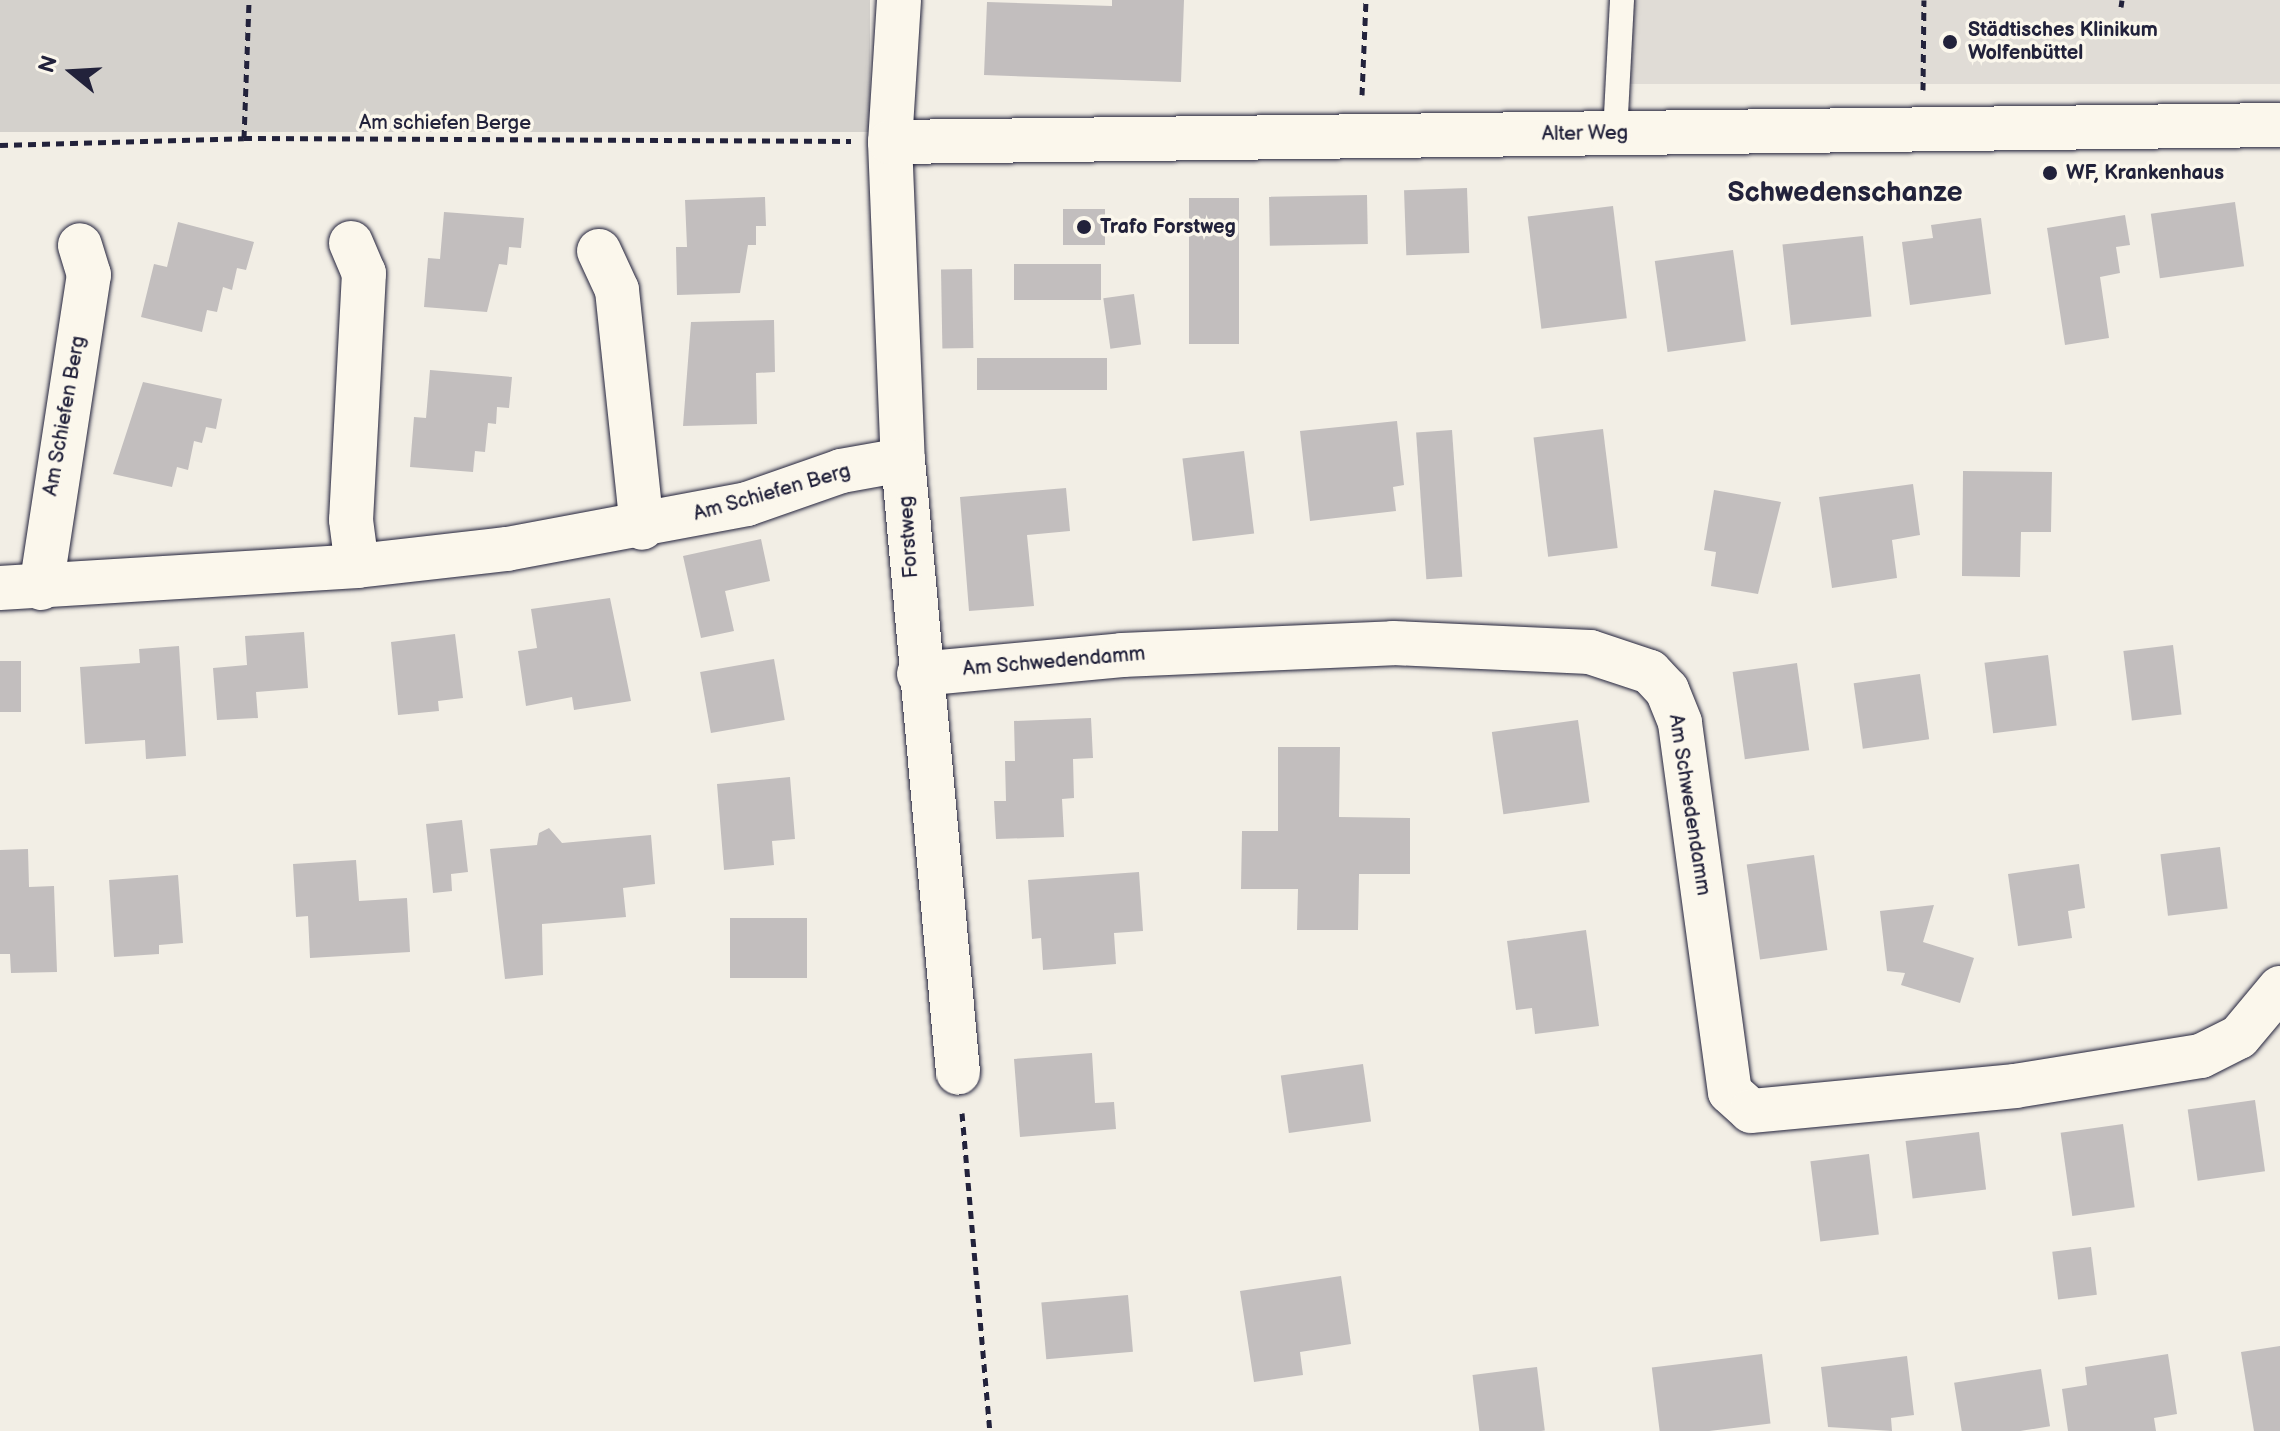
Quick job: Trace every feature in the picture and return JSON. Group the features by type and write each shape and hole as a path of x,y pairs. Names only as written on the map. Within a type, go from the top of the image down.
{"street":[{"name":"Forstweg","path":"899,0 890,142 903,460 919,674 958,1073"},
{"name":"Alter Weg","path":"890,142 2280,125"},
{"path":"351,243 364,273 351,520 357,566"},
{"name":"Am Schiefen Berg","path":"80,245 89,275 20,588 357,566 642,528 903,460"},
{"path":"599,251 617,290 642,528"},
{"name":"Am Schwedendamm","path":"919,674 1122,655 1393,643 1590,652 1650,672 1667,690 1680,723 1730,1092 1751,1111 2015,1086 2201,1056 2239,1037 2280,988"}],"lane":[{"path":"1615,134 1622,0"}],"path":[{"path":"244,138 249,0"},
{"path":"1361,136 1366,0"},
{"path":"1922,127 1924,0"},
{"name":"Am schiefen Berge","path":"0,145 244,138 890,142"},
{"path":"958,1073 990,1431"}],"shaded area":[{"path":"0,0 870,0 870,132 0,132"},
{"name":"Städtisches Klinikum Wolfenbüttel","path":"1622,0 2280,0 2280,84 1622,84"}],"building":[{"path":"1112,0 1184,0 1181,82 984,75 987,2 1112,6"},
{"path":"1467,188 1469,253 1406,255 1404,190"},
{"path":"1367,195 1368,244 1270,246 1269,197"},
{"path":"765,197 766,226 756,226 756,245 748,245 740,293 677,295 676,247 687,247 685,200"},
{"path":"1189,198 1239,198 1239,344 1189,344"},
{"path":"2235,202 2244,266 2160,278 2151,214"},
{"path":"1613,206 1627,318 1541,329 1528,216"},
{"name":"Trafo Forstweg","path":"1063,209 1105,209 1105,245 1063,245"},
{"path":"444,212 524,218 521,248 509,247 507,265 499,264 487,312 424,307 428,258 440,259"},
{"path":"2125,215 2130,245 2116,247 2120,273 2100,277 2109,338 2065,345 2047,228"},
{"path":"1981,218 1991,294 1910,305 1902,242 1933,238 1931,225"},
{"path":"178,222 254,242 246,270 237,268 232,290 223,287 217,312 207,310 202,332 141,317 154,264 167,267"},
{"path":"1863,236 1871,317 1791,325 1782,244"},
{"path":"1733,250 1746,341 1668,352 1655,261"},
{"path":"1014,264 1101,264 1101,300 1014,300"},
{"path":"972,269 973,348 942,349 941,270"},
{"path":"1134,294 1141,345 1110,349 1103,298"},
{"path":"774,320 775,372 756,373 757,424 683,426 691,322"},
{"path":"977,358 1107,358 1107,390 977,390"},
{"path":"430,370 512,377 509,408 497,407 496,424 488,423 485,452 475,451 473,472 410,467 414,417 426,418"},
{"path":"143,382 222,399 216,429 206,427 202,443 194,441 188,470 177,467 172,487 113,474"},
{"path":"1397,421 1404,485 1393,487 1396,511 1310,521 1300,431"},
{"path":"1603,429 1618,548 1548,557 1534,438"},
{"path":"1452,430 1462,577 1426,579 1416,433"},
{"path":"1244,451 1254,533 1193,541 1182,459"},
{"path":"1963,471 2052,472 2051,532 2021,532 2020,577 1962,576"},
{"path":"1913,484 1920,535 1892,540 1897,578 1832,588 1819,497"},
{"path":"1066,488 1070,531 1027,535 1034,606 969,611 960,497"},
{"path":"1714,490 1781,502 1758,594 1711,586 1716,552 1704,550"},
{"path":"761,539 770,581 725,591 734,631 701,638 683,556"},
{"path":"610,598 631,701 574,710 572,697 526,706 518,651 537,648 531,609"},
{"path":"304,632 308,688 256,692 258,718 217,720 213,668 247,665 245,636"},
{"path":"455,634 463,698 438,701 439,711 398,715 391,642"},
{"path":"2173,645 2182,714 2132,721 2123,651"},
{"path":"179,646 186,756 146,759 145,740 85,744 80,667 140,663 139,649"},
{"path":"2048,655 2057,725 1993,733 1984,663"},
{"path":"774,659 785,720 711,733 700,672"},
{"path":"0,661 21,661 21,712 0,712"},
{"path":"1797,663 1809,750 1745,759 1733,672"},
{"path":"1920,674 1929,739 1863,749 1854,683"},
{"path":"1091,718 1093,758 1073,759 1074,798 1062,799 1064,837 996,839 994,801 1006,801 1005,761 1015,761 1014,721"},
{"path":"1578,720 1590,802 1503,814 1492,732"},
{"path":"1278,747 1340,747 1339,817 1410,818 1410,874 1359,874 1358,930 1297,930 1298,889 1241,889 1242,831 1278,831"},
{"path":"790,777 795,839 772,841 774,865 724,870 717,784"},
{"path":"462,820 468,872 451,874 452,891 433,893 426,824"},
{"path":"549,828 562,843 651,835 655,884 623,888 626,917 542,924 543,975 505,979 490,849 537,845 539,833"},
{"path":"2220,847 2228,909 2168,916 2160,854"},
{"path":"28,849 29,887 54,886 57,972 11,973 10,954 0,954 0,850"},
{"path":"1814,855 1827,950 1760,960 1747,864"},
{"path":"356,860 359,901 407,898 410,952 310,958 308,916 296,917 293,864"},
{"path":"2079,864 2085,908 2068,911 2072,938 2018,946 2008,874"},
{"path":"1139,872 1143,931 1114,933 1116,964 1043,970 1041,938 1032,939 1028,880"},
{"path":"178,875 183,943 159,945 159,954 114,957 109,880"},
{"path":"1934,905 1923,942 1974,958 1960,1003 1901,985 1905,973 1887,971 1880,911"},
{"path":"730,918 807,918 807,978 730,978"},
{"path":"1586,930 1599,1026 1535,1034 1532,1008 1516,1010 1507,941"},
{"path":"1092,1053 1095,1103 1114,1102 1116,1129 1020,1137 1014,1059"},
{"path":"1363,1064 1371,1121 1289,1133 1281,1076"},
{"path":"2255,1100 2265,1171 2198,1181 2188,1109"},
{"path":"2123,1124 2135,1207 2072,1216 2061,1133"},
{"path":"1979,1132 1986,1190 1913,1199 1906,1141"},
{"path":"1869,1154 1879,1234 1820,1242 1810,1161"},
{"path":"2091,1247 2097,1295 2058,1299 2052,1252"},
{"path":"1341,1276 1351,1344 1300,1352 1303,1375 1254,1382 1240,1291"},
{"path":"1128,1295 1133,1352 1046,1359 1041,1303"},
{"path":"2280,1346 2280,1431 2254,1431 2241,1352"},
{"path":"1762,1354 1771,1423 1709,1431 1660,1431 1652,1368"},
{"path":"2168,1354 2177,1414 2154,1418 2156,1431 2068,1431 2062,1389 2087,1385 2085,1367"},
{"path":"1907,1356 1914,1415 1891,1418 1892,1431 1828,1427 1821,1367"},
{"path":"1537,1367 1545,1431 1479,1431 1472,1375"},
{"path":"2041,1369 2050,1426 2020,1431 1962,1431 1954,1383"}],"place":[{"name":"Städtisches Klinikum Wolfenbüttel","path":"1950,42"},
{"name":"WF, Krankenhaus","path":"2050,173"},
{"name":"Trafo Forstweg","path":"1084,227"}],"district":[{"name":"Schwedenschanze","path":"1845,193"}]}
